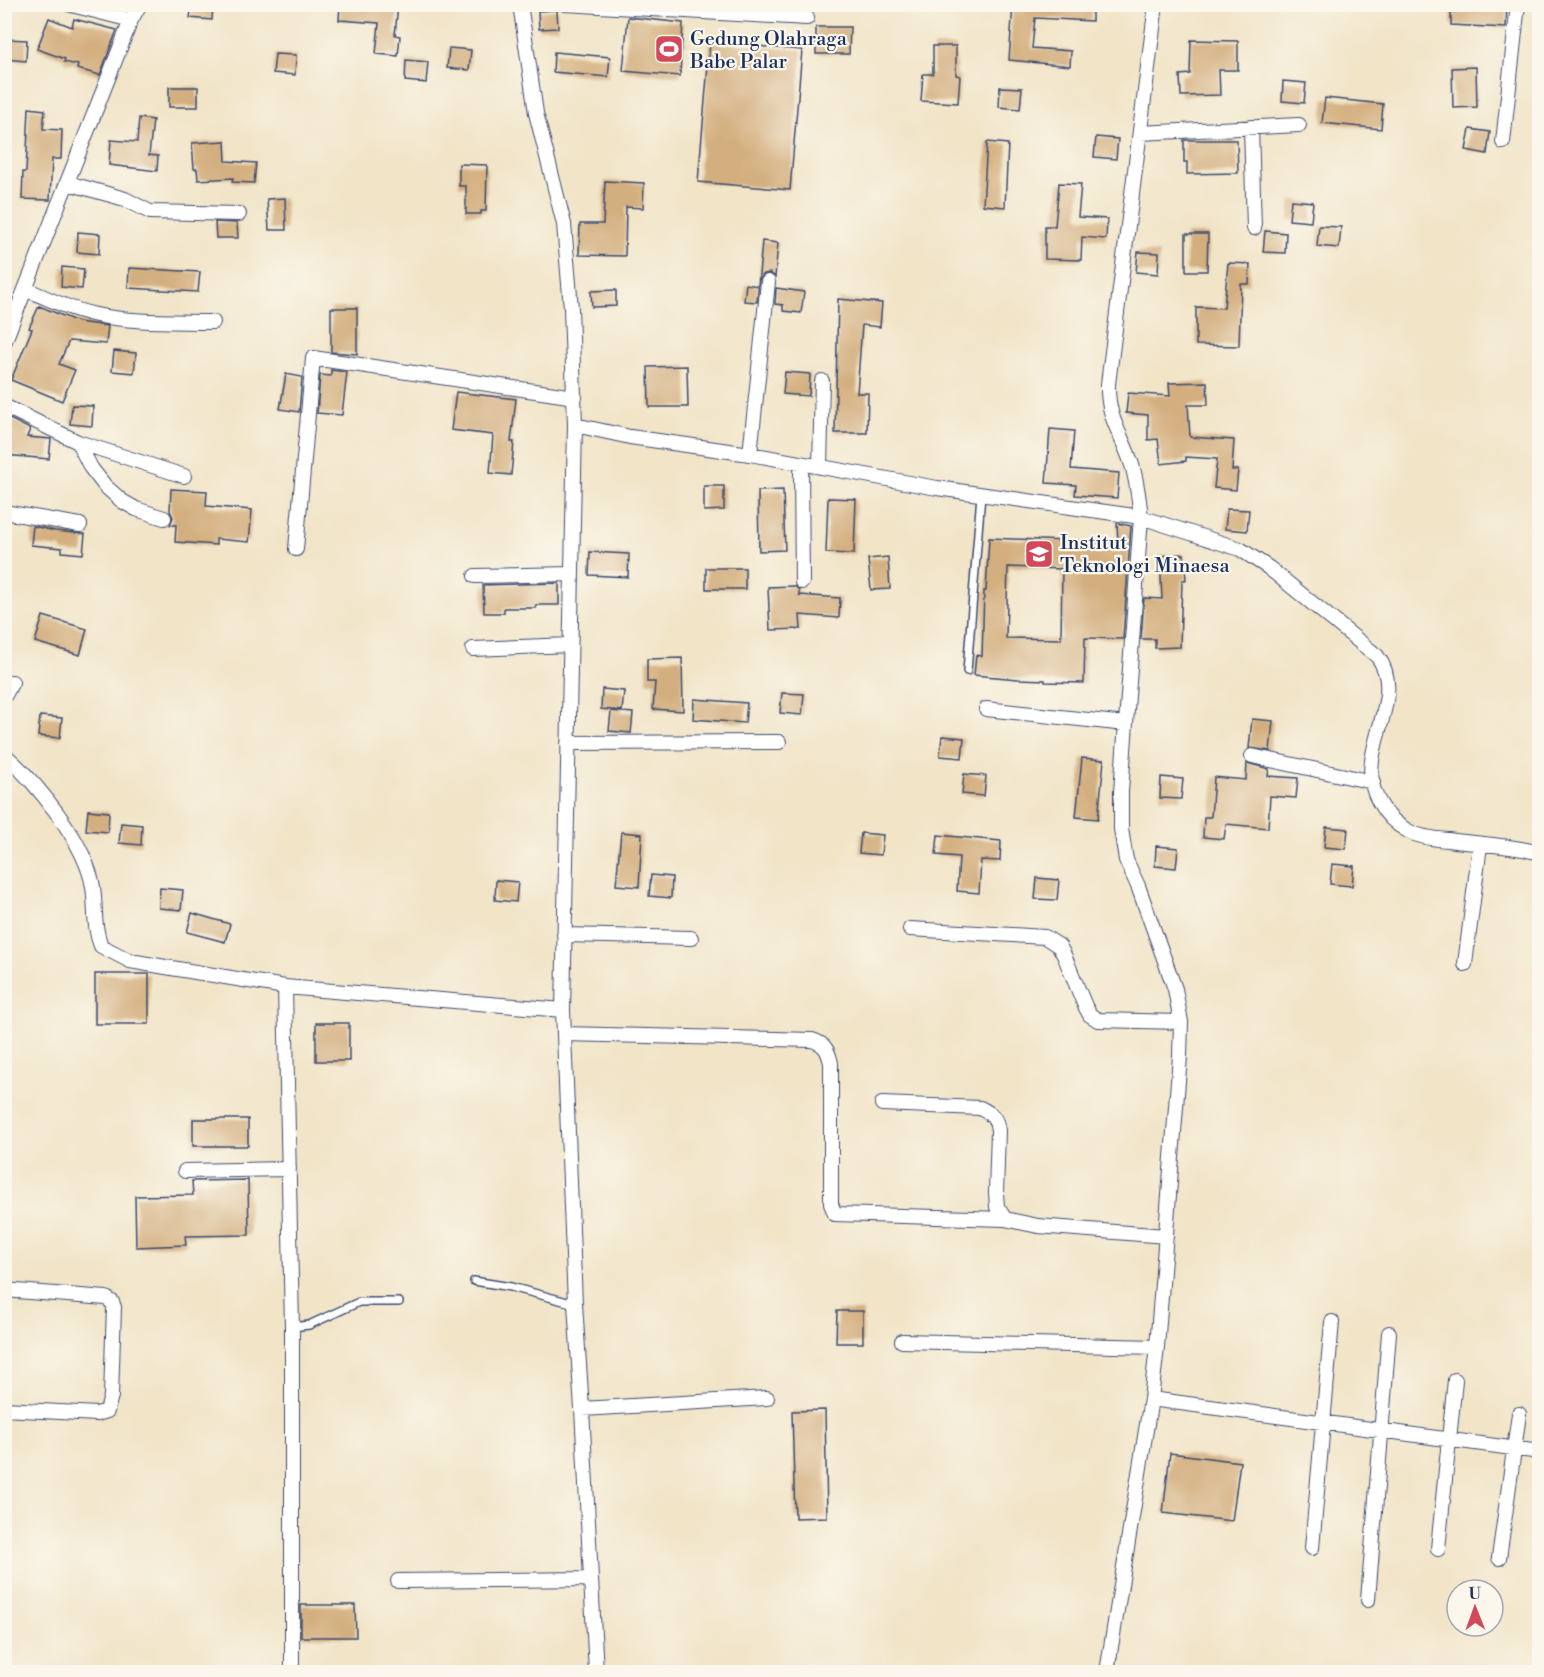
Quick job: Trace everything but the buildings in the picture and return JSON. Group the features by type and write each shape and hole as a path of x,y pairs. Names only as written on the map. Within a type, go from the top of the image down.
{"street":[{"path":"68,4 131,21"},
{"path":"4,343 131,21 140,4"},
{"path":"520,4 536,113 564,224 571,308 575,425 563,1010 575,1304 596,1672"},
{"path":"566,4 807,18"},
{"path":"1107,1672 1151,1399 1157,1347 1181,1022 1175,989 1138,886 1126,860 1121,829 1121,792 1141,517 1137,486 1131,464 1110,416 1107,401 1156,4"},
{"path":"1503,142 1518,4"},
{"path":"1140,133 1299,125"},
{"path":"1251,127 1254,228"},
{"path":"68,183 126,199 150,212 239,214"},
{"path":"750,454 768,282"},
{"path":"26,290 95,315 125,320 213,322"},
{"path":"296,549 312,358 575,397"},
{"path":"820,467 822,381"},
{"path":"4,405 78,442 184,476"},
{"path":"575,425 630,437 750,454 981,495 1141,517 1240,549 1269,568 1377,656 1385,666 1388,687 1372,748 1373,782 1377,799 1390,819 1410,832 1435,839 1539,853"},
{"path":"78,442 91,468 105,486 122,501 136,509 164,518"},
{"path":"801,464 802,582"},
{"path":"4,512 80,525"},
{"path":"475,576 572,574"},
{"path":"473,649 570,645"},
{"path":"4,697 12,682"},
{"path":"986,709 1126,724"},
{"path":"568,743 779,742"},
{"path":"4,754 24,772 51,804 78,848 93,887 96,932 101,946 130,961 285,987 563,1010"},
{"path":"1252,756 1373,782"},
{"path":"1466,964 1480,845"},
{"path":"910,929 1045,937 1059,946 1085,1006 1098,1020 1181,1022"},
{"path":"564,935 690,938"},
{"path":"285,987 292,1327 292,1672"},
{"path":"564,1034 821,1042 829,1053 831,1063 831,1204 835,1214 1005,1219 1038,1226 1166,1236"},
{"path":"882,1104 980,1107 991,1113 997,1119 998,1131 997,1207 1005,1219"},
{"path":"185,1171 289,1169"},
{"path":"4,1290 106,1298 112,1302 114,1307 111,1396 107,1411 97,1414 4,1409"},
{"path":"1312,1548 1332,1322"},
{"path":"1368,1600 1389,1333"},
{"path":"902,1341 1157,1347"},
{"path":"1438,1549 1455,1380"},
{"path":"582,1409 766,1398"},
{"path":"1151,1399 1539,1452"},
{"path":"1499,1558 1516,1449 1519,1414"},
{"path":"398,1581 591,1579"}],"lane":[{"path":"967,670 981,495"},
{"path":"474,1281 512,1287 575,1304"},
{"path":"292,1327 309,1325 359,1302 399,1302"}],"place":[{"name":"Gedung Olahraga Babe Palar","path":"669,49"},
{"name":"Institut Teknologi Minaesa","path":"1039,554"}]}
